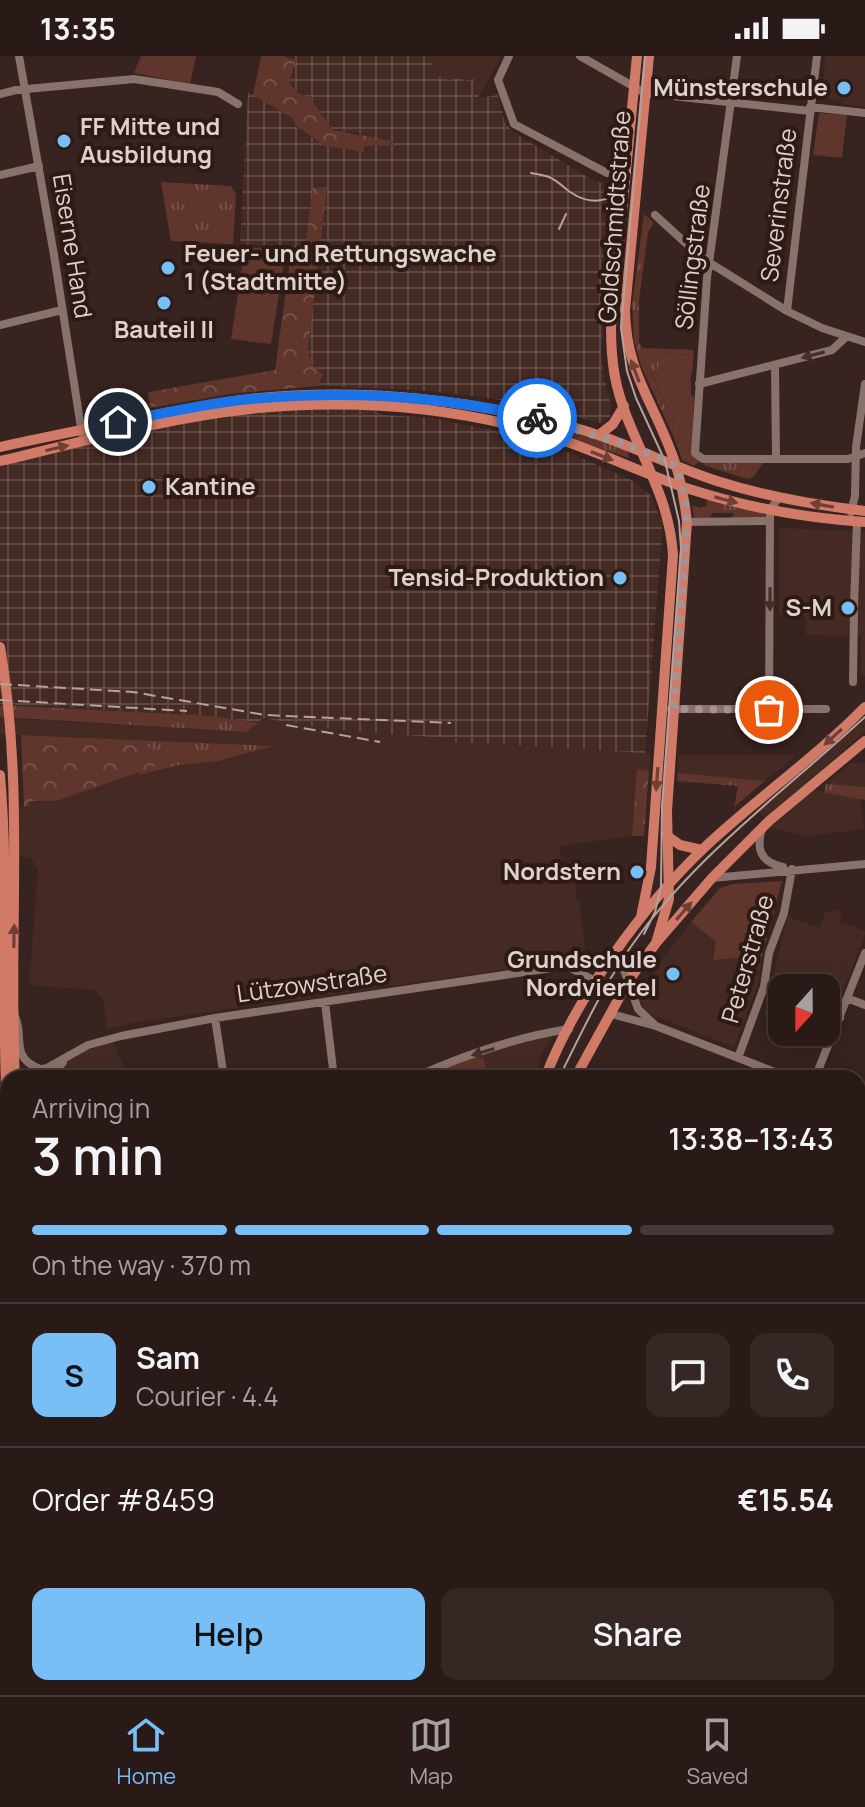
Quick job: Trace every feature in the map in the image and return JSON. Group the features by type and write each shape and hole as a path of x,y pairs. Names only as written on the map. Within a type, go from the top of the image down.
{"main road":[{"name":"Goldschmidtstraße","path":"637,56 611,327 615,378 668,518 673,555 651,867 641,917"},
{"name":"Goldschmidtstraße","path":"649,56 625,331 633,367 676,465 683,487 687,522 666,835 668,905 656,943"},
{"path":"0,447 81,429 250,399 336,395 439,400 519,414 599,435 726,484 855,518"},
{"path":"0,461 176,421 250,409 325,405 404,408 473,417 518,427 770,515 855,518 865,511"},
{"path":"599,435 613,424 624,406"},
{"path":"0,647 12,744 15,859 14,1014 10,1070"},
{"path":"549,1070 569,1029 609,962 641,917 702,850 865,707"},
{"path":"580,1070 626,985 656,943 712,878 763,827 865,741"},
{"path":"0,775 9,1070"},
{"path":"666,835 680,845 702,850"}],"street":[{"name":"Eiserne Hand","path":"19,56 82,442"},
{"path":"509,56 498,80 514,124 607,173"},
{"path":"580,56 645,93 865,113"},
{"name":"Söllingstraße","path":"737,56 710,263 695,453 703,459 776,458"},
{"name":"Severinstraße","path":"787,311 817,56"},
{"path":"0,94 114,79 144,79 218,92 238,104"},
{"path":"0,175 39,166"},
{"path":"655,215 710,263 787,311 865,342"},
{"path":"0,325 62,310"},
{"path":"699,384 832,350 846,337"},
{"path":"775,366 776,458 861,455"},
{"path":"853,682 855,518 861,455 856,447 865,384"},
{"path":"769,710 770,515 779,497"},
{"path":"687,522 770,515"},
{"path":"662,708 826,709"},
{"path":"763,827 759,848 764,858 775,866 792,869"},
{"path":"712,878 865,864"},
{"name":"Peterstraße","path":"740,1053 764,987 769,953 784,913 792,869"},
{"path":"840,1018 865,953"},
{"name":"Lützowstraße","path":"47,1070 88,1045 105,1039 215,1018 598,961 609,962"},
{"path":"609,962 624,970 626,985 638,1009 656,1026"},
{"path":"568,967 606,987 626,985"},
{"path":"764,987 768,989"},
{"path":"847,998 865,1005"},
{"path":"325,1002 333,1070"},
{"path":"14,1014 19,1024 21,1053 38,1070"},
{"path":"611,1014 740,1053 774,1070"},
{"path":"215,1018 223,1070"},
{"path":"433,1070 535,1035 569,1029"},
{"path":"818,1070 828,1046"}],"shaded area":[{"path":"284,56 432,56 434,74 449,80 462,77 464,81 474,79 479,98 498,95 505,123 513,132 591,179 616,188 601,352 611,405 610,418 600,423 526,404 474,396 317,386 299,354 320,249 240,244 248,93 293,118 295,126 325,146 362,134 333,130 310,98 298,93 289,82 296,61"},
{"path":"432,56 502,56 478,98 462,77 449,80 433,74"},
{"name":"Münsterschule","path":"825,56 865,56 865,107 822,98"},
{"path":"364,406 384,415 432,418 526,437 631,480 650,495 662,521 662,534 645,753 444,741 444,738 337,730 262,718 258,723 213,716 0,704 0,461 213,414"},
{"path":"779,528 865,531 865,676 861,676 861,636 806,635 806,616 779,615"},
{"path":"865,715 865,732 765,818 755,809"},
{"path":"262,717 337,730 445,738 445,741 651,753 649,771 637,770 632,836 559,846 563,870 577,867 576,900 579,902 586,954 579,955 579,959 107,1029 103,999 94,990 29,985 38,870 31,858 0,854 0,808 28,806 29,801 56,801 138,771 140,775 178,765 134,740 0,734 0,718 245,732"},
{"path":"679,755 797,755 765,781 678,773"},
{"path":"851,763 865,763 865,787 826,784"},
{"path":"810,787 828,794 860,798 864,829 807,836 765,826"},
{"path":"843,910 839,921 865,931 840,999 840,974 774,974 787,916 819,928 826,912"},
{"name":"Grundschule Nordviertel","path":"691,922 717,942 713,959 762,956 759,981 734,1047 652,1015 638,997"},
{"path":"555,1032 542,1052 537,1070 487,1070 482,1053"},
{"path":"111,1039 125,1070 35,1070"}],"green space":[{"path":"141,56 196,56 190,84 134,73"},
{"path":"261,56 284,56 296,61 289,83 298,93 310,98 333,130 392,141 395,146 364,146 364,152 325,146 295,125 293,118 253,95"},
{"path":"819,113 847,115 842,158 813,155"},
{"path":"161,182 231,186 236,195 233,244 171,241"},
{"path":"327,187 308,350 310,361 323,375 317,386 230,394 150,408 148,392 275,370 292,246 305,247 313,188"},
{"path":"644,214 654,223 648,232 639,301 639,342 642,348 694,350 692,374 689,373 690,355 660,353 658,372 651,373 685,444 693,443 693,455 699,462 694,466 682,460 641,366 634,340 632,305"},
{"path":"245,247 286,250 271,344 231,339"},
{"path":"660,353 690,355 691,395 694,396 693,443 685,445 651,372 658,371"},
{"path":"527,425 571,431 627,449 629,458"},
{"path":"704,463 763,463 753,477 747,479"},
{"path":"706,498 759,512 767,518 731,518 734,513 713,513 709,518 694,518 692,505 700,508 707,505"},
{"path":"0,705 213,716 258,723 246,732 0,717"},
{"path":"21,735 134,740 166,756 168,762 56,801 29,801 29,806 24,807"},
{"path":"134,740 273,746 218,761 179,765 139,775 138,771 167,762 166,756"},
{"path":"637,769 649,771 644,836 632,836"},
{"path":"678,773 765,781 734,807 738,786 677,781"},
{"path":"826,784 865,787 865,800 824,793"},
{"path":"782,881 762,956 713,960 716,942 691,922 720,888 732,884"},
{"path":"482,1053 487,1070 437,1070"}],"tram line":[{"path":"644,934 655,912 661,887 662,806 681,548 679,521 665,461 627,371 621,328 645,56"},
{"path":"531,173 552,179 579,197 598,201 614,195 626,182 630,172"},
{"path":"559,229 566,214"},
{"path":"563,1070 617,968 665,903 719,847 865,717"}],"railway":[{"path":"0,684 133,692 265,715 451,723"},
{"path":"0,700 187,711"},
{"path":"286,725 380,742"}],"way so far":[{"path":"537,418 628,445 676,465 683,487 687,522 674,709 769,710"}],"place":[{"name":"Münsterschule","path":"844,88"},
{"name":"FF Mitte und Ausbildung","path":"64,141"},
{"name":"Feuer- und Rettungswache 1 (Stadtmitte)","path":"168,268"},
{"name":"Bauteil II","path":"164,303"},
{"name":"Kantine","path":"149,487"},
{"name":"Tensid-Produktion","path":"620,578"},
{"name":"S-M","path":"848,608"},
{"name":"Nordstern","path":"637,872"},
{"name":"Grundschule Nordviertel","path":"673,974"}],"route":[{"path":"118,422 250,399 325,395 439,400 537,418"}]}
